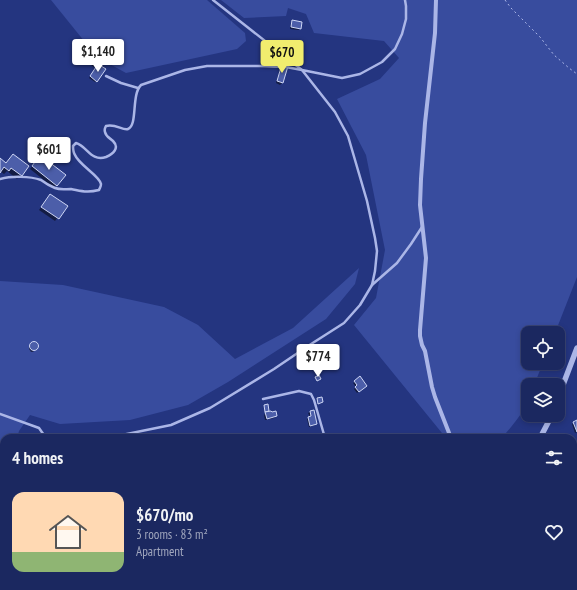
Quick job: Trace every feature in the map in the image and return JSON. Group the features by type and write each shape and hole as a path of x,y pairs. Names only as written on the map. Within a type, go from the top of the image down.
{"street":[{"path":"436,0 435,33 425,123 421,179 420,205 426,258 420,336 435,397 449,434"},
{"path":"565,381 577,351"},
{"path":"544,434 549,422"}],"lane":[{"path":"213,0 302,70 335,112 348,136 367,201 375,238 377,251 372,285"},
{"path":"0,179 10,177 31,177 56,189 71,189 87,192 99,190 101,182 82,165 75,156 73,146 76,143 81,145 90,154 96,157 104,158 112,154 116,149 116,144 107,136 104,131 105,128 106,126 110,125 125,130 129,129 134,112 136,94 141,85 185,70 207,66 286,67 342,78 360,74 382,62 395,49 402,34 406,19 405,0"},
{"path":"106,76 121,83 138,88"},
{"path":"127,434 171,425 210,408 274,369 344,323 360,305 372,285 397,263 422,227"},
{"path":"263,399 299,391 311,394 324,434"},
{"path":"0,414 39,428 43,434"}],"path":[{"path":"505,0 540,37 554,55 577,74"}],"shaded area":[{"path":"51,0 207,0 245,33 246,41 237,49 126,73 97,57"},
{"path":"221,0 577,0 577,277 558,326 521,326 521,370 540,370 537,378 521,378 521,413 505,434 443,434 354,325 376,298 385,250 366,155 337,99 380,79 399,58 384,41 314,33 306,14 288,8 286,16 244,18"},
{"path":"359,268 355,284 326,319 228,382 188,405 130,420 60,424 30,415 18,434 0,434 0,281 63,285 164,307 198,325 235,359 293,328"}],"building":[{"path":"292,20 302,22 301,29 291,27"},
{"path":"89,56 98,62 96,66 86,59"},
{"path":"98,64 106,69 97,82 90,76"},
{"path":"282,64 288,66 283,83 277,81"},
{"path":"13,154 29,166 22,176 11,168 9,171 4,167 0,173 0,158 6,163"},
{"path":"40,155 66,175 57,186 32,166"},
{"path":"50,194 68,206 59,219 41,207"},
{"path":"34,341 39,346 34,351 29,346"},
{"path":"319,375 321,379 317,381 315,377"},
{"path":"360,376 367,386 359,392 355,387 357,385 354,381"},
{"path":"322,397 323,402 318,404 317,398"},
{"path":"268,404 269,411 265,412 264,405"},
{"path":"314,410 317,424 310,426 308,417 311,416 310,411"},
{"path":"276,411 277,416 267,419 265,412"},
{"path":"577,420 577,432 573,422"}]}
